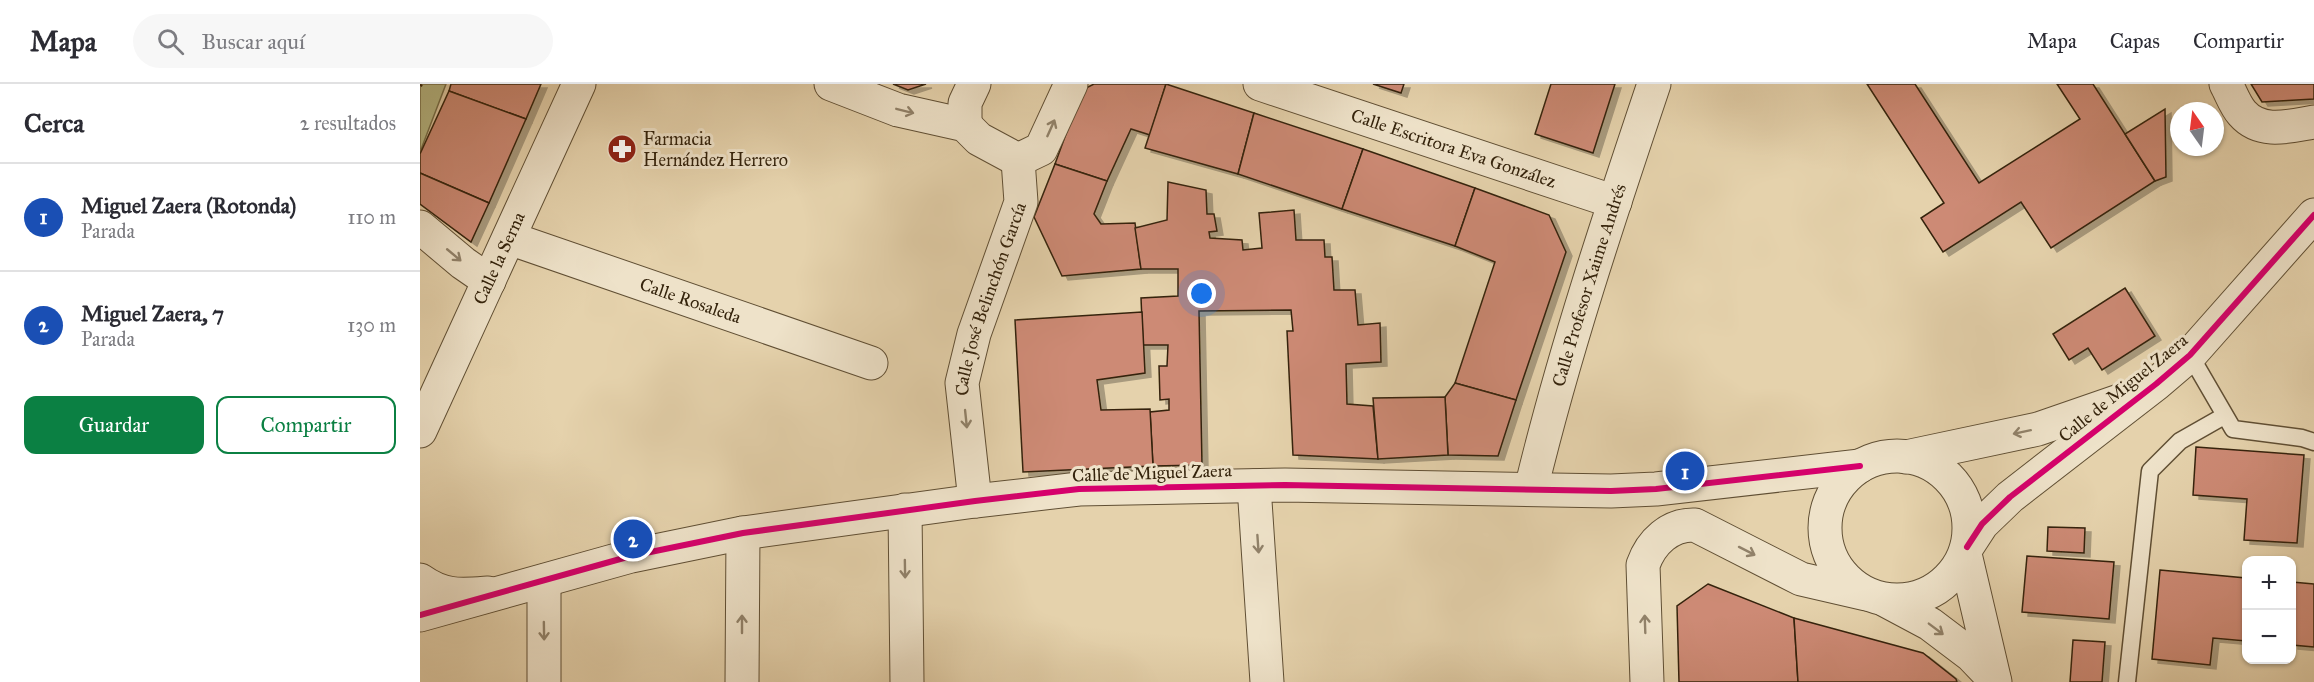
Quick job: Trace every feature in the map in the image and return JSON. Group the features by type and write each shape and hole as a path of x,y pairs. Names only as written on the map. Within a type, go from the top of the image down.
{"street":[{"name":"Calle la Serna","path":"420,431 579,84"},
{"path":"831,84 898,110 965,124 979,140 1018,160 1041,149 1071,84"},
{"path":"965,124 965,103 974,84"},
{"name":"Calle Escritora Eva González","path":"1260,84 1615,202"},
{"name":"Calle Profesor Xaime Andrés","path":"1531,489 1550,414 1654,84"},
{"path":"2226,84 2242,113 2256,124 2275,128 2311,124"},
{"name":"Calle José Belinchón García","path":"975,501 962,383 974,334 1021,202 1018,160"},
{"name":"Calle de Miguel Zaera","path":"1966,551 1982,524 2010,497 2190,355 2314,215"},
{"path":"420,227 463,263 489,281"},
{"name":"Calle Rosaleda","path":"509,238 872,363"},
{"name":"Calle de Miguel Zaera","path":"1906,457 2038,429 2109,406 2156,384"},
{"path":"1647,682 1643,566 1648,553 1662,537 1681,524 1695,525 1801,579 1876,597 1907,600 1927,594 1945,583 1959,567 1966,551 1970,527 1967,507 1958,488 1944,473 1926,462 1906,457 1883,458 1860,466 1843,480 1831,499 1825,520 1826,543 1834,563 1848,581 1876,597 1930,624 1971,656 1994,680"},
{"name":"Calle de Miguel Zaera","path":"420,615 631,556 743,532 1079,489 1254,486 1611,491 1656,489 1860,466"},
{"path":"1254,486 1267,682"},
{"path":"905,510 906,682"},
{"path":"742,682 743,532"},
{"path":"1966,551 1994,680"},
{"path":"420,580 433,589 457,596 501,591"},
{"path":"544,581 544,682"}],"lane":[{"path":"2190,355 2232,429 2302,438 2314,442"},
{"path":"2127,682 2150,471 2180,441 2224,416"}],"green space":[{"path":"420,84 446,84 420,152"}],"building":[{"path":"451,84 541,84 526,119 449,91"},
{"path":"893,84 926,84 908,90"},
{"path":"1094,84 1166,84 1150,135 1131,129 1107,181 1055,164 1082,90"},
{"path":"1166,84 1254,113 1238,174 1145,148"},
{"path":"1373,84 1404,84 1401,93"},
{"path":"1551,84 1615,84 1593,153 1535,134"},
{"path":"1867,84 1915,84 1979,183 2080,119 2057,84 2093,84 2155,181 2051,248 2021,202 1943,252 1921,218 1944,203"},
{"path":"2251,84 2314,84 2314,99 2262,102"},
{"path":"449,91 526,119 489,203 420,173 420,154"},
{"path":"2165,109 2166,177 2155,181 2125,134"},
{"path":"1254,113 1363,149 1342,209 1238,174"},
{"path":"1363,149 1475,188 1455,246 1342,209"},
{"path":"1055,164 1107,181 1094,214 1101,224 1135,223 1141,269 1062,276 1034,217"},
{"path":"420,173 489,203 471,242 420,204"},
{"path":"1168,182 1206,190 1207,214 1214,214 1217,231 1209,232 1210,238 1242,240 1243,250 1262,248 1259,213 1294,210 1296,240 1324,240 1325,257 1332,257 1334,290 1355,290 1358,325 1380,323 1381,362 1346,364 1347,404 1373,406 1378,459 1293,455 1287,331 1293,331 1291,310 1199,311 1202,465 1153,466 1150,412 1169,410 1169,399 1160,400 1159,366 1167,366 1168,345 1143,345 1141,298 1178,296 1178,269 1141,269 1135,228 1167,220"},
{"path":"1475,188 1549,215 1566,252 1516,400 1455,383 1495,262 1455,246"},
{"path":"2125,288 2155,336 2102,370 2088,348 2069,360 2053,334"},
{"path":"1142,312 1145,373 1097,380 1101,410 1150,409 1153,466 1023,472 1015,320"},
{"path":"1455,383 1516,400 1498,456 1448,455 1445,397"},
{"path":"1445,397 1448,455 1378,459 1373,398"},
{"path":"2196,447 2304,455 2297,543 2244,540 2247,499 2193,495"},
{"path":"2048,527 2085,528 2084,553 2047,551"},
{"path":"2027,556 2114,562 2109,619 2022,612"},
{"path":"2160,570 2242,578 2242,641 2213,638 2210,665 2152,659"},
{"path":"2296,582 2314,584 2314,647 2296,645"},
{"path":"1708,584 1794,618 1798,682 1679,682 1677,606"},
{"path":"1794,618 1923,653 1957,682 1798,682"},
{"path":"2073,640 2105,642 2102,682 2070,682"}],"cycle path":[{"path":"1967,547 1982,524 2010,497 2190,355 2314,215"},
{"path":"420,615 631,556 743,533 1079,489 1285,485 1611,491 1656,489 1860,466"}],"place":[{"name":"Farmacia Hernández Herrero","path":"622,149"},
{"name":"Miguel Zaera (Rotonda)","path":"1685,471"},
{"name":"Miguel Zaera, 7","path":"633,539"}]}
